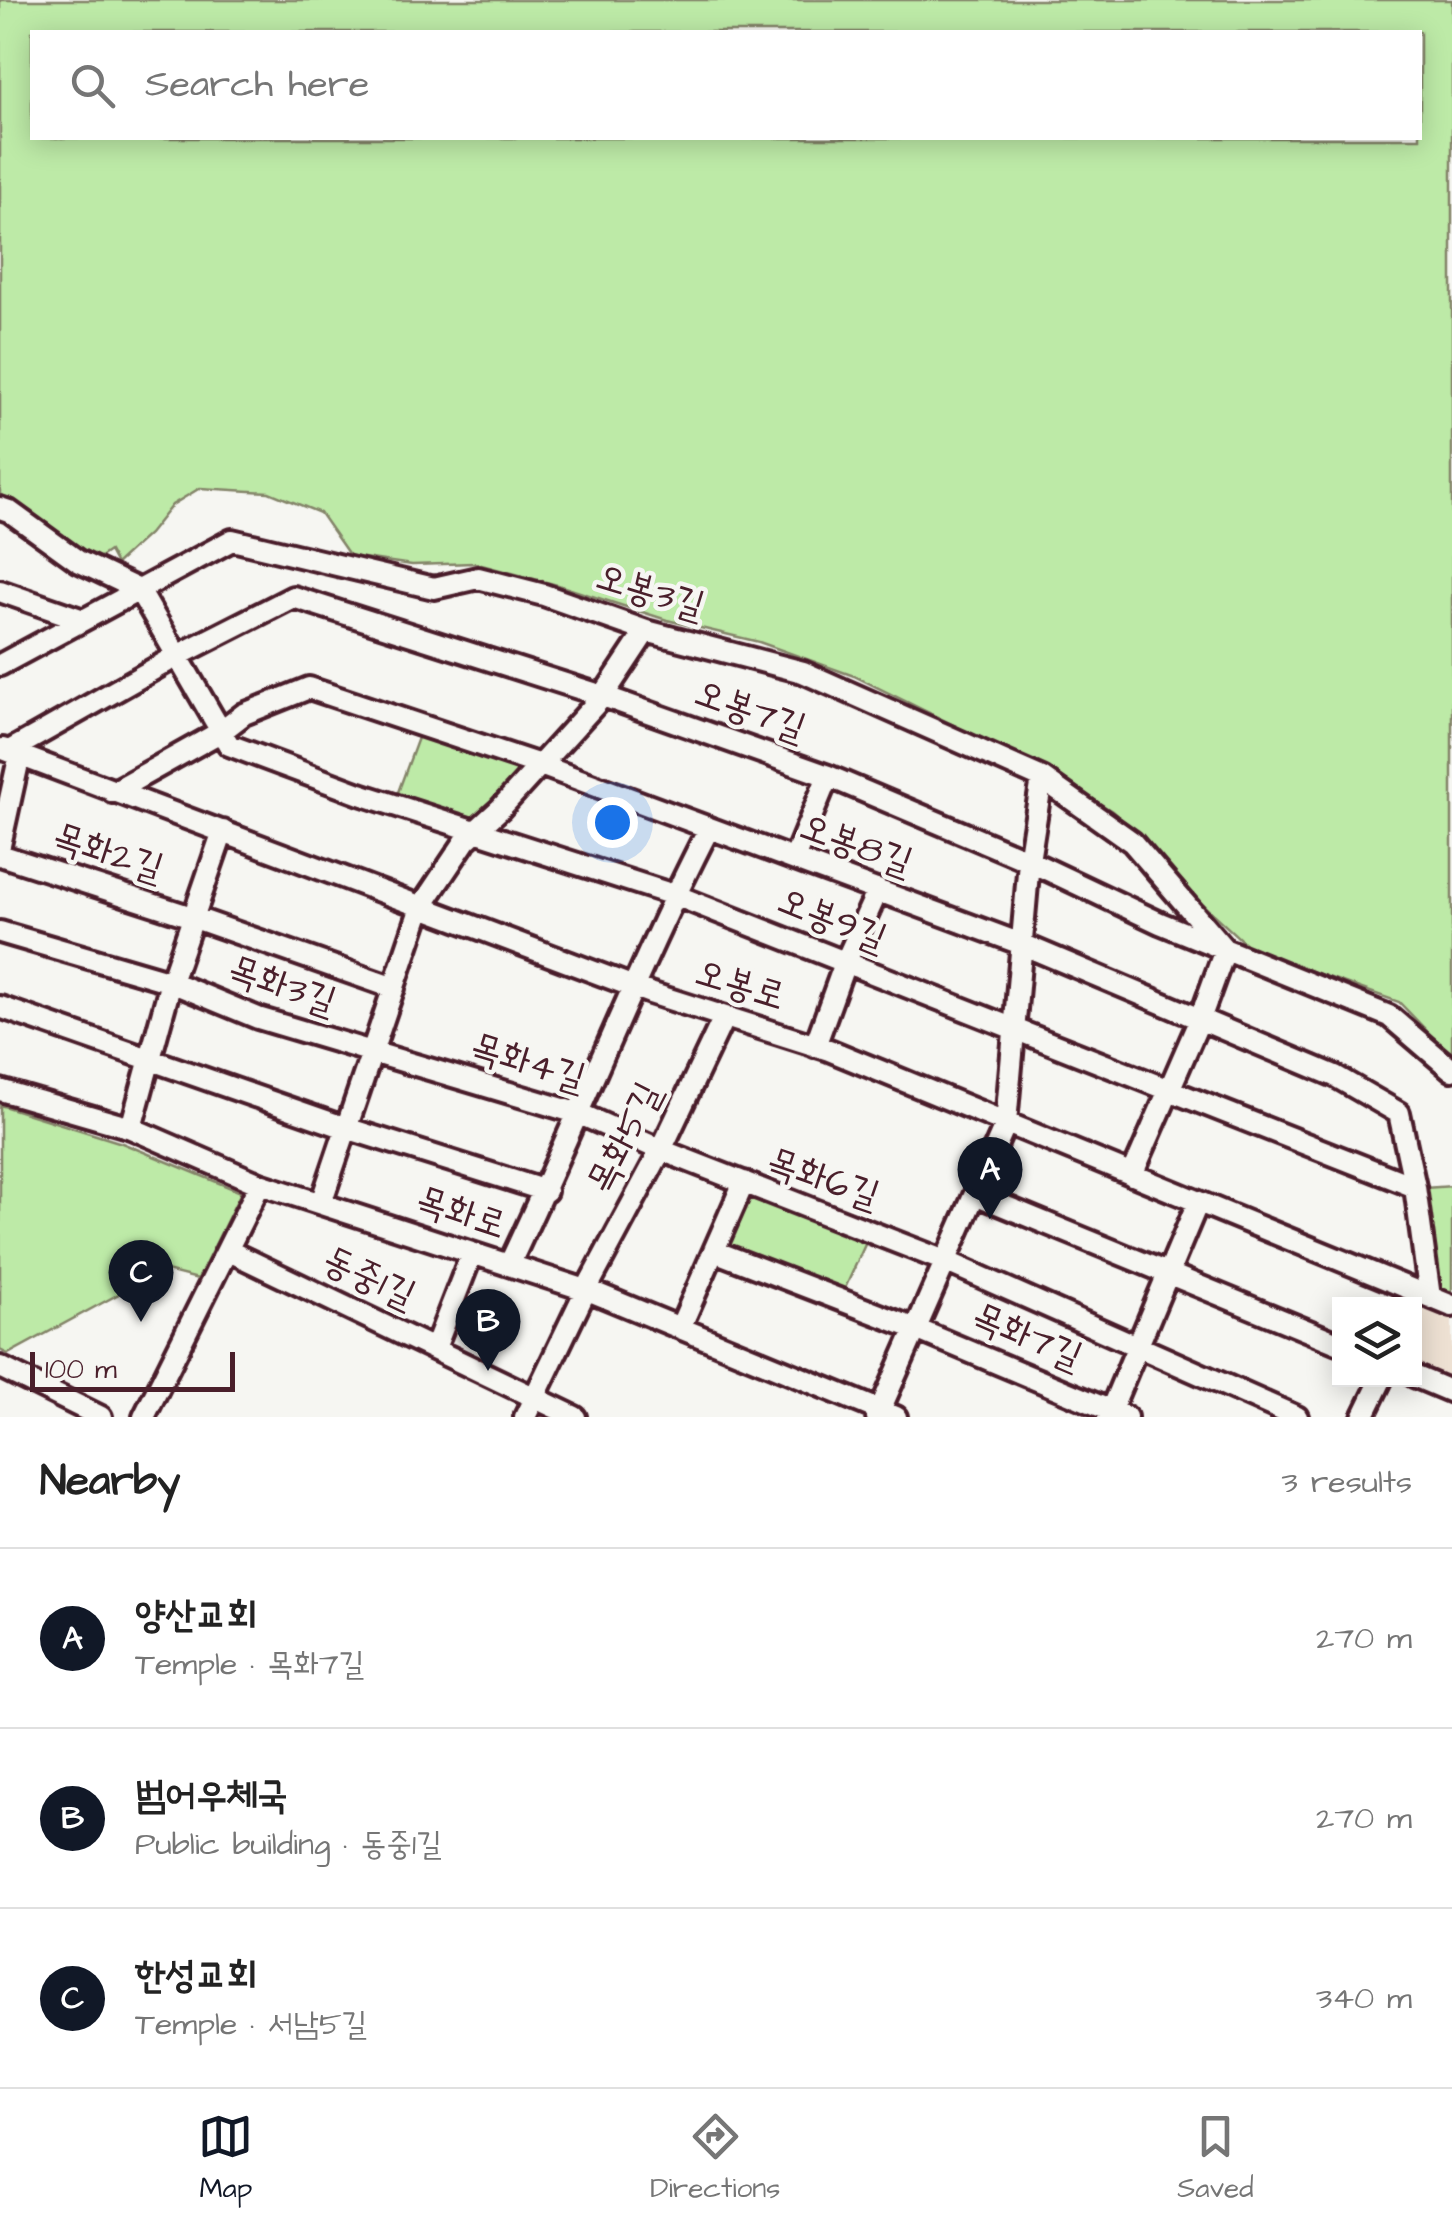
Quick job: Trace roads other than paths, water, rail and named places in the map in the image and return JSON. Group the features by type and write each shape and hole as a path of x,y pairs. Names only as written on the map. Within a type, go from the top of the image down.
{"street":[{"path":"0,508 78,561 139,590 222,731"},
{"name":"오봉3길","path":"0,665 232,540 434,588 478,578 544,594 646,630 803,672 1042,778 1132,842 1224,950"},
{"path":"0,591 83,620"},
{"name":"오봉7길","path":"10,751 177,656 293,597 604,696 828,776 1029,861 1224,950 1389,1016 1452,1070"},
{"path":"321,1203 421,906 466,840 604,696 646,630"},
{"name":"오봉8길","path":"113,792 222,731 244,714 309,688 540,765 1024,944 1335,1076 1399,1113 1416,1188 1420,1297"},
{"name":"오봉9길","path":"222,731 230,745 360,794 674,895 1416,1188"},
{"name":"오봉로","path":"10,751 634,988 815,1046 1132,1174 1418,1297"},
{"name":"목화2길","path":"0,845 10,751"},
{"path":"794,859 828,776"},
{"name":"목화7길","path":"884,1415 916,1329 1006,1123 1029,861 1042,778"},
{"path":"509,1265 546,1191 674,895 709,828"},
{"name":"목화3길","path":"131,1128 171,982 223,831"},
{"name":"목화2길","path":"0,855 195,918"},
{"path":"815,1046 845,963 878,890"},
{"name":"목화3길","path":"195,918 394,988"},
{"path":"0,932 171,982"},
{"path":"1132,1174 1200,1019 1224,950"},
{"name":"목화3길","path":"171,982 258,1018 371,1052"},
{"path":"0,1007 346,1128 546,1191"},
{"name":"목화5길","path":"586,1290 724,1017"},
{"name":"목화4길","path":"371,1052 580,1114 744,1182"},
{"name":"목화로","path":"0,1090 131,1128 260,1184 586,1290 884,1415"},
{"name":"목화6길","path":"680,1328 744,1182 945,1261"},
{"path":"144,1417 260,1184"},
{"path":"975,1194 1332,1341"},
{"path":"1115,1415 1135,1347 1198,1202"},
{"name":"동중1길","path":"227,1250 575,1417"},
{"path":"714,1250 916,1329"},
{"path":"435,1348 472,1253"},
{"name":"목화7길","path":"945,1261 1297,1417"},
{"path":"525,1417 586,1290"},
{"name":"오봉로","path":"1422,1298 1452,1306"},
{"name":"목화7길","path":"916,1329 1115,1415"},
{"path":"0,1367 102,1417"},
{"path":"1422,1379 1452,1392"},
{"path":"1363,1417 1378,1387"}],"place":[{"name":"양산교회","path":"990,1219"},
{"name":"한성교회","path":"141,1322"},
{"name":"범어우체국","path":"488,1371"}]}
